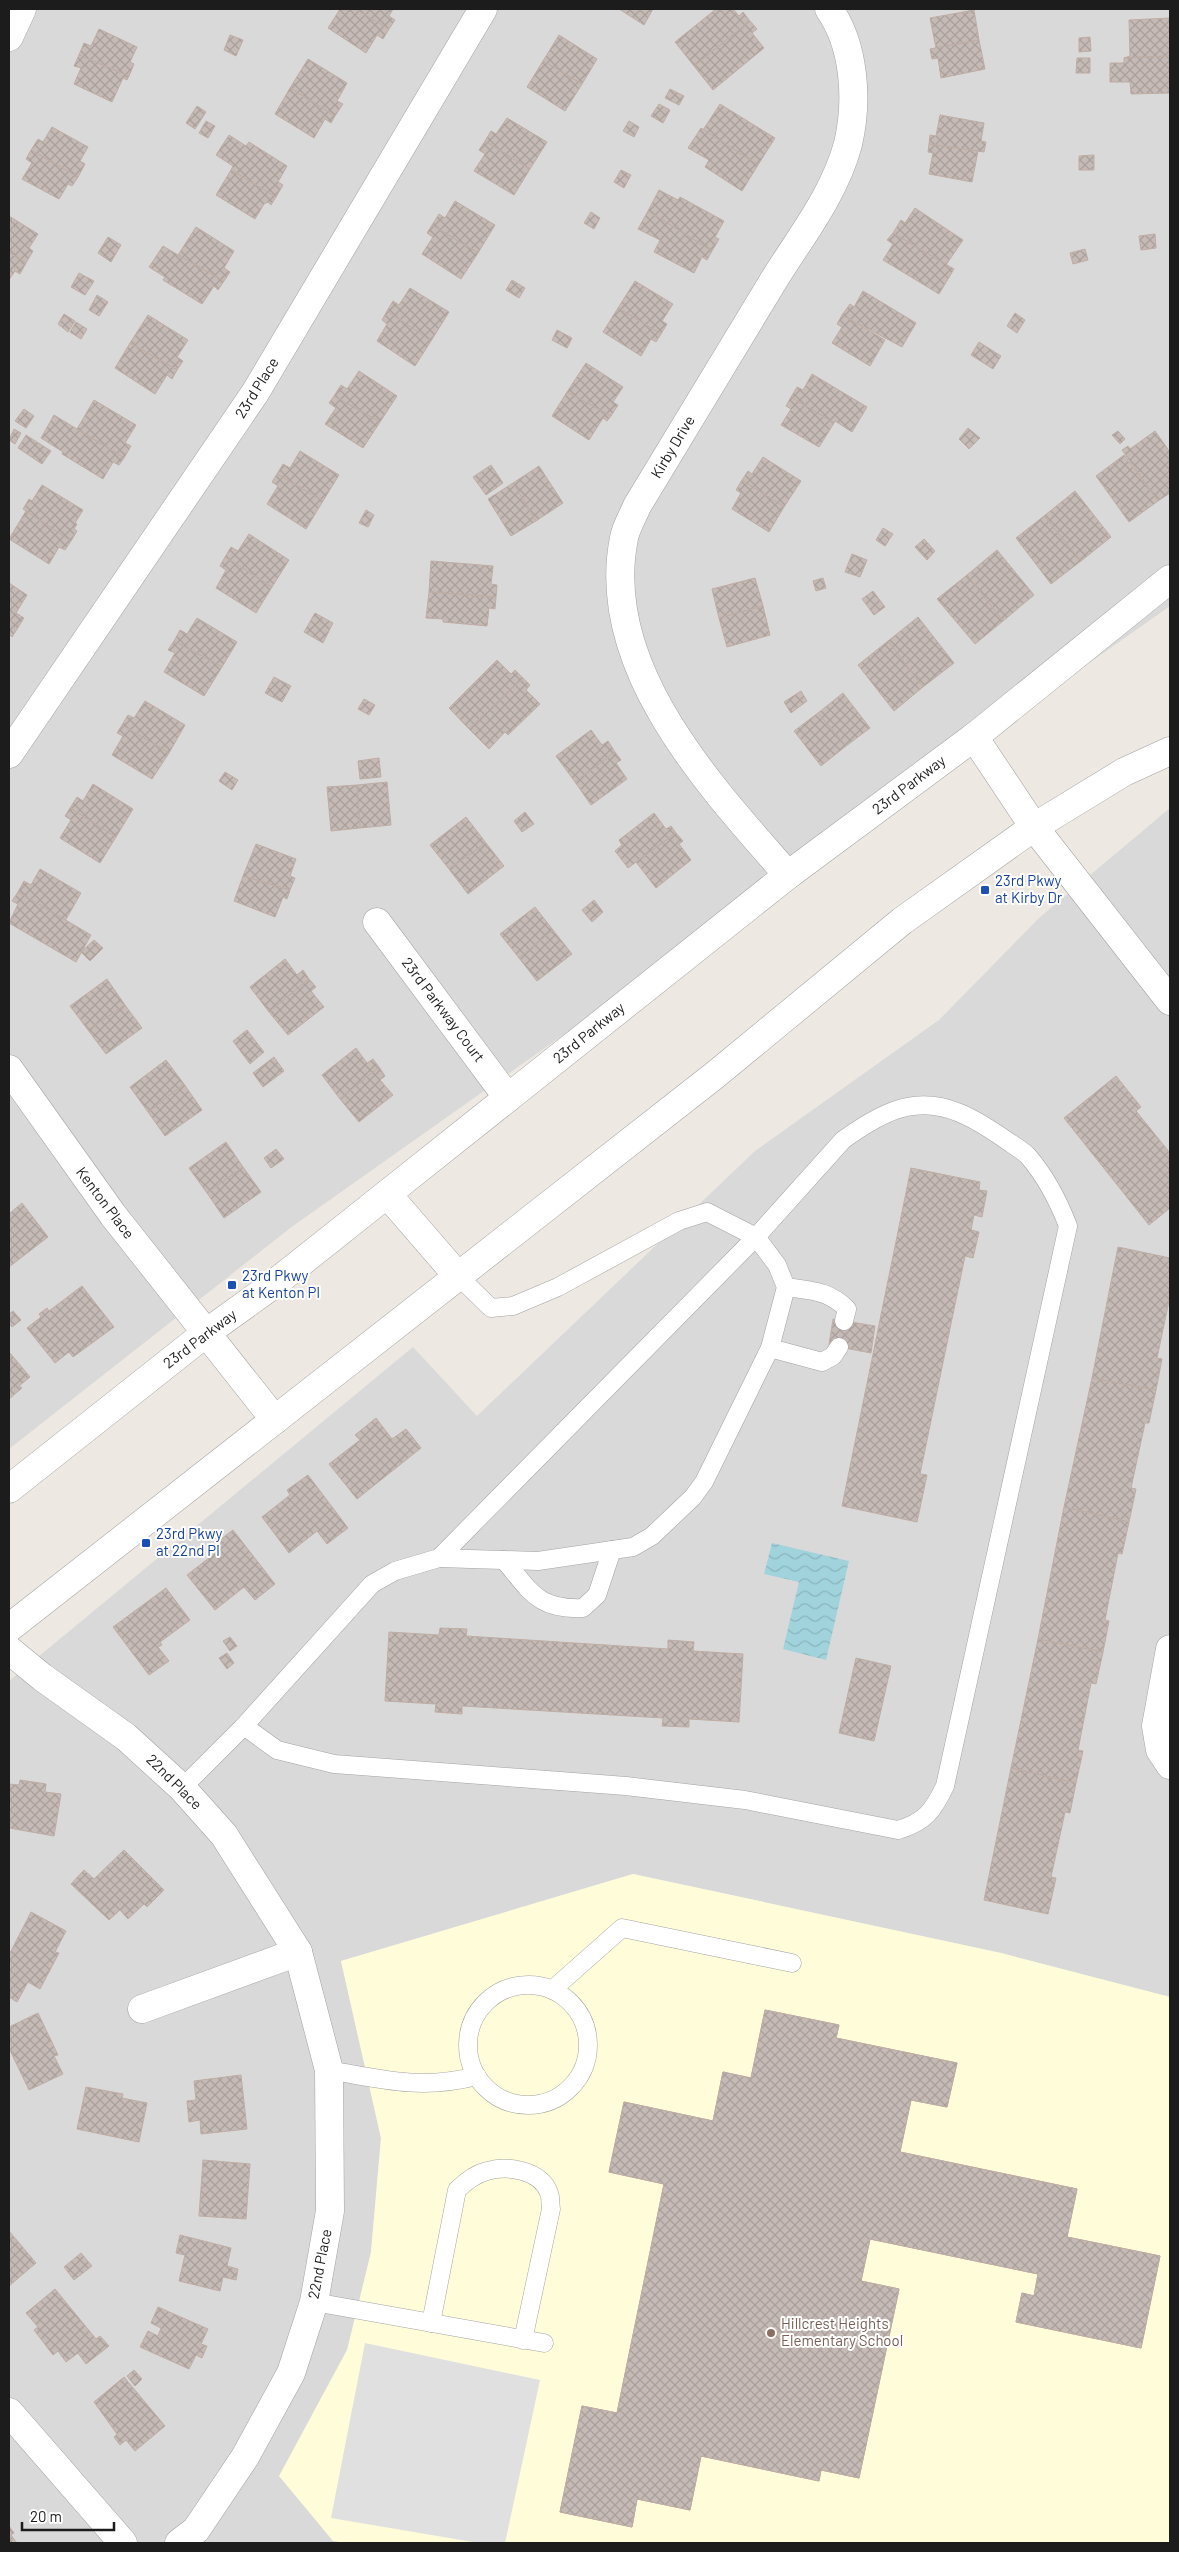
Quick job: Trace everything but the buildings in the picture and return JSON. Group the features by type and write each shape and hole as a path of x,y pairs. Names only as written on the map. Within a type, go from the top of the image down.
{"street":[{"path":"9,37 22,9"},
{"name":"23rd Place","path":"9,754 255,393 483,9"},
{"name":"Kirby Drive","path":"788,875 734,814 672,730 652,695 635,658 624,610 620,575 624,536 637,506 774,280 804,237 831,190 847,145 853,101 850,64 845,42 828,9"},
{"name":"23rd Parkway","path":"9,1489 206,1333 270,1287 788,875 974,737 1170,579"},
{"path":"974,737 1034,827 1170,1001"},
{"path":"9,1628 714,1075 902,921 1034,827 1124,772 1170,751"},
{"name":"23rd Parkway Court","path":"377,922 508,1098"},
{"name":"Kenton Place","path":"9,1069 17,1098 113,1215 275,1420"},
{"path":"387,1194 457,1275"},
{"path":"1170,1649 1156,1726 1160,1750 1170,1766"},
{"name":"22nd Place","path":"9,1650 42,1678 126,1737 182,1788 224,1835 298,1952 329,2070 330,2211 314,2302 291,2373 245,2457 196,2530 180,2543"},
{"path":"142,2009 298,1952"},
{"path":"9,2412 123,2543"}],"lane":[{"path":"244,1726 277,1750 334,1764 672,1792 745,1800 898,1830 915,1825 934,1809 945,1786 1068,1226 1055,1194 1026,1155 983,1124 960,1111 920,1105 906,1107 873,1121 842,1140 756,1237 439,1558"},
{"path":"182,1788 244,1726 372,1584 395,1571 439,1558 538,1561 633,1547 652,1536 692,1497 704,1482 770,1348 786,1287 777,1265 756,1237 707,1212 679,1221 558,1287 513,1306 491,1308 457,1275"},
{"path":"786,1287 827,1293 838,1299 847,1309 844,1321"},
{"path":"770,1348 822,1362 833,1356 839,1347"},
{"path":"504,1560 542,1603 563,1609 583,1608 597,1595 612,1550"},
{"path":"552,1990 622,1928 792,1963"},
{"path":"522,1986 537,1986 552,1990 576,2008 585,2028 588,2050 585,2066 578,2079 556,2099 542,2104 527,2106 498,2097 477,2076 471,2063 470,2033 475,2019 483,2006 494,1996 508,1989 522,1986"},
{"path":"329,2070 410,2084 451,2083 477,2076"},
{"path":"431,2323 458,2190 466,2181 488,2170 514,2169 529,2173 541,2181 549,2192 551,2208 523,2340"},
{"path":"314,2302 544,2343"}],"shaded area":[{"path":"9,9 1170,9 1170,606 293,1226 9,1449"},
{"path":"1170,808 1170,1997 1001,1953 633,1874 341,1961 381,2138 371,2252 333,2540 345,2543 9,2543 9,1681 413,1347 477,1416 755,1151 939,1020 1039,918"},
{"path":"633,1874 1001,1953 1170,1997 1170,2543 345,2543 333,2541 279,2476 347,2350 371,2252 381,2138 341,1961"},
{"path":"365,2343 540,2380 505,2543 479,2543 331,2518"}],"water":[{"path":"772,1543 849,1561 826,1660 783,1649 799,1582 764,1574"}],"place":[{"name":"23rd Pkwy at Kirby Dr","path":"985,890"},
{"name":"23rd Pkwy at Kenton Pl","path":"232,1285"},
{"name":"23rd Pkwy at 22nd Pl","path":"146,1543"},
{"name":"Hillcrest Heights Elementary School","path":"771,2333"}]}
